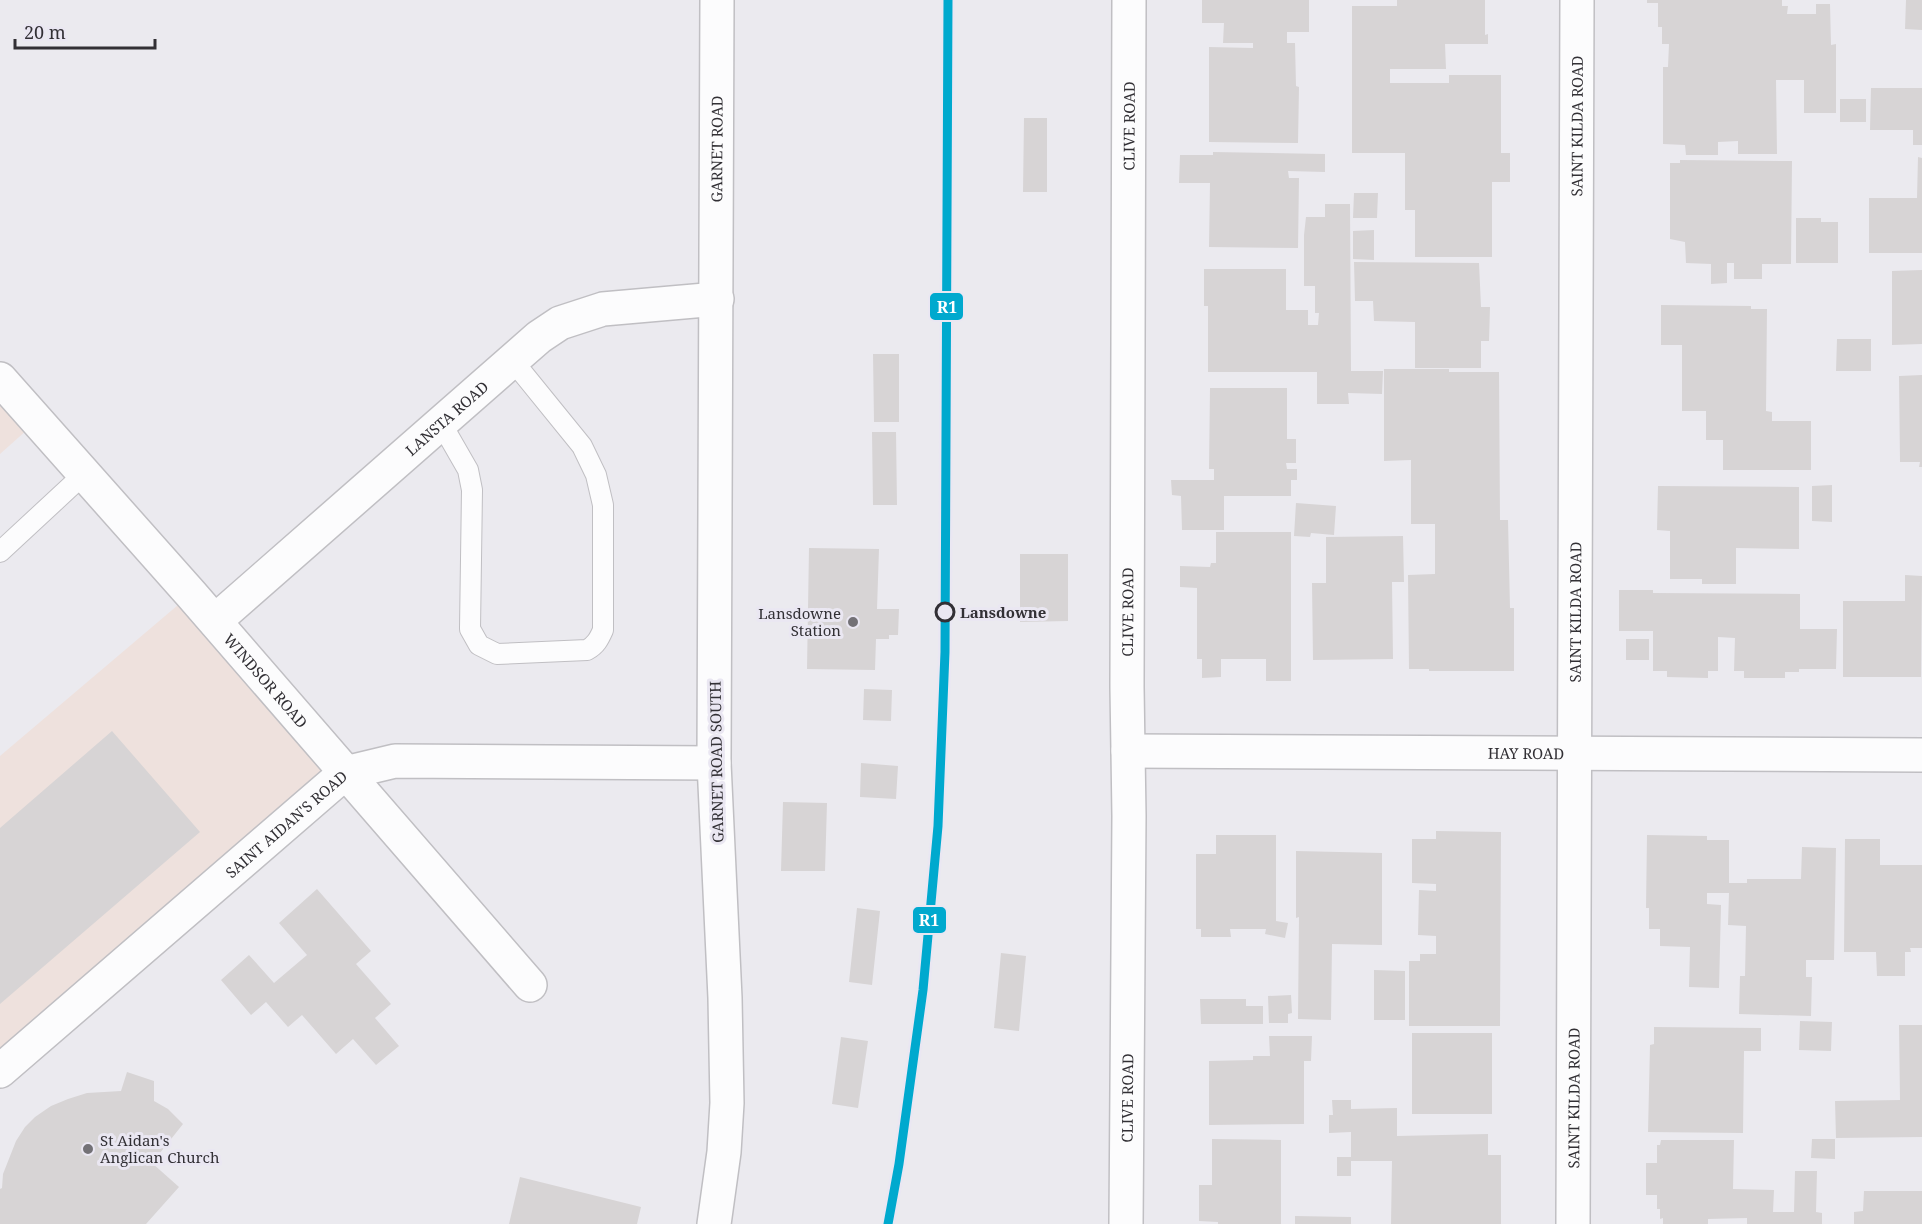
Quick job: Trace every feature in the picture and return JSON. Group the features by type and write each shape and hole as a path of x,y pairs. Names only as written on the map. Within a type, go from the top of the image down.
{"street":[{"name":"GARNET ROAD","path":"717,0 717,299"},
{"name":"CLIVE ROAD","path":"1126,1224 1130,816 1128,751 1129,0"},
{"name":"SAINT KILDA ROAD","path":"1573,1224 1577,0"},
{"name":"LANSTA ROAD","path":"215,621 539,337 560,323 603,309 717,299"},
{"name":"GARNET ROAD SOUTH","path":"714,1224 724,1152 727,1103 725,986 714,763 717,299"},
{"name":"WINDSOR ROAD","path":"0,379 215,621 530,985"},
{"name":"HAY ROAD","path":"1128,751 1922,755"},
{"name":"SAINT AIDAN'S ROAD","path":"0,1071 345,773 395,761 714,763"}],"lane":[{"path":"441,423 468,470 472,490 470,628 479,645 497,654 587,651 599,640 603,630 603,505 596,475 582,446 513,361"},
{"path":"0,552 84,474"}],"shaded area":[{"path":"0,379 37,421 0,454"},
{"path":"191,594 345,773 0,1071 0,756"}],"building":[{"path":"1202,0 1309,0 1309,32 1287,32 1287,43 1295,43 1296,86 1299,87 1298,143 1209,142 1209,47 1253,48 1253,43 1223,43 1224,23 1202,23"},
{"path":"1397,0 1485,0 1485,35 1488,34 1488,44 1445,44 1446,69 1390,69 1390,83 1449,83 1449,75 1501,75 1501,153 1510,153 1510,182 1492,182 1492,257 1415,257 1415,210 1405,210 1405,153 1352,153 1352,6 1397,6"},
{"path":"1647,0 1782,0 1782,6 1788,6 1787,14 1816,14 1816,4 1830,4 1831,45 1836,44 1836,113 1804,113 1804,80 1776,80 1777,154 1738,154 1738,141 1718,142 1718,155 1686,155 1685,145 1663,144 1663,67 1668,67 1669,44 1662,44 1662,27 1658,27 1658,3 1647,3"},
{"path":"1906,0 1922,0 1922,30 1905,29"},
{"path":"1871,88 1922,88 1922,145 1913,145 1913,130 1870,130"},
{"path":"1840,99 1866,99 1866,122 1840,122"},
{"path":"1024,118 1047,118 1047,192 1023,192"},
{"path":"1213,152 1325,154 1325,172 1288,171 1289,178 1299,178 1298,248 1209,247 1210,183 1179,183 1180,155 1213,155"},
{"path":"1918,157 1922,158 1922,253 1869,253 1869,198 1917,198"},
{"path":"1680,160 1792,161 1791,264 1762,264 1762,279 1734,279 1734,263 1727,263 1727,283 1711,284 1711,264 1686,263 1685,242 1670,239 1670,163 1680,163"},
{"path":"1354,193 1378,193 1377,218 1353,218"},
{"path":"1325,204 1350,204 1351,371 1383,371 1382,394 1348,393 1349,404 1317,404 1317,372 1208,372 1208,306 1204,306 1204,269 1286,269 1286,310 1308,310 1308,325 1318,325 1319,313 1315,313 1315,286 1304,286 1304,235 1306,217 1325,217"},
{"path":"1796,218 1821,218 1821,222 1838,222 1838,263 1796,263"},
{"path":"1374,230 1374,260 1353,259 1353,231"},
{"path":"1354,262 1479,263 1481,307 1490,307 1489,341 1481,341 1481,368 1415,368 1415,322 1374,321 1373,301 1355,301"},
{"path":"1922,270 1922,344 1892,345 1892,271"},
{"path":"1661,305 1751,306 1751,309 1767,309 1766,411 1772,412 1772,421 1811,421 1811,470 1723,470 1723,440 1706,440 1706,411 1682,411 1682,345 1661,345"},
{"path":"1837,339 1871,339 1871,371 1836,371"},
{"path":"873,354 899,354 899,422 874,422"},
{"path":"1384,369 1499,372 1500,520 1508,520 1510,608 1514,608 1514,671 1409,669 1408,575 1435,574 1435,524 1411,524 1411,460 1384,461"},
{"path":"1922,375 1922,467 1919,467 1920,462 1900,462 1899,376"},
{"path":"1210,388 1287,388 1287,439 1296,439 1296,463 1286,463 1287,469 1297,469 1297,480 1291,480 1291,496 1224,496 1224,530 1182,530 1181,496 1172,495 1171,480 1214,480 1214,469 1209,469"},
{"path":"872,432 896,432 897,505 873,505"},
{"path":"1832,485 1832,522 1812,521 1812,486"},
{"path":"1658,486 1799,487 1799,549 1736,548 1736,584 1702,584 1702,579 1670,579 1670,531 1657,530"},
{"path":"1296,503 1336,506 1334,535 1311,533 1310,537 1294,536"},
{"path":"1216,532 1291,532 1291,681 1266,681 1266,659 1221,659 1221,677 1202,678 1202,659 1197,659 1197,588 1180,587 1180,566 1210,567 1211,563 1216,563"},
{"path":"1403,536 1404,582 1392,582 1393,659 1313,660 1312,583 1326,583 1326,537"},
{"name":"Lansdowne Station","path":"809,548 879,549 877,609 899,609 898,635 889,635 889,639 876,639 875,670 807,669"},
{"path":"1020,554 1068,554 1068,621 1020,622"},
{"path":"1905,575 1922,576 1921,677 1843,677 1843,601 1905,601"},
{"path":"1619,590 1653,590 1653,593 1800,594 1800,629 1837,629 1836,669 1799,669 1799,672 1785,672 1785,678 1744,678 1744,671 1734,671 1735,638 1718,637 1718,671 1708,671 1708,678 1667,677 1667,671 1653,671 1653,631 1619,631"},
{"path":"1626,639 1649,639 1649,660 1626,660"},
{"path":"864,689 892,690 891,721 863,720"},
{"path":"112,731 200,832 0,1004 0,828"},
{"path":"861,763 898,766 896,799 860,797"},
{"path":"783,802 827,803 825,871 781,871"},
{"path":"1436,831 1501,832 1500,1026 1409,1026 1409,961 1420,961 1420,954 1436,954 1436,936 1418,935 1419,890 1436,891 1436,884 1412,883 1412,839 1436,839"},
{"path":"1216,835 1276,835 1276,921 1288,923 1285,938 1265,934 1266,929 1230,929 1231,937 1201,937 1201,929 1196,929 1196,854 1216,854"},
{"path":"1647,835 1707,836 1707,840 1729,840 1729,883 1747,883 1747,879 1801,879 1802,847 1836,848 1834,960 1806,960 1806,977 1812,977 1811,1016 1739,1014 1740,976 1745,976 1746,926 1728,925 1729,893 1707,893 1707,904 1721,905 1719,988 1689,987 1690,947 1660,946 1660,929 1649,929 1649,908 1646,908"},
{"path":"1845,839 1880,839 1880,865 1922,865 1922,948 1910,948 1911,952 1905,952 1905,976 1877,976 1876,952 1844,952"},
{"path":"1296,851 1382,853 1382,945 1332,944 1331,1020 1298,1019 1299,917 1296,918"},
{"path":"317,889 371,951 356,964 391,1004 375,1018 399,1046 376,1065 353,1039 336,1054 302,1015 288,1027 266,1002 251,1015 221,980 249,955 274,983 307,955 279,923"},
{"path":"857,908 880,911 872,985 849,982"},
{"path":"1001,953 1026,956 1019,1031 994,1028"},
{"path":"1374,970 1405,971 1405,1020 1374,1020"},
{"path":"1291,995 1292,1013 1288,1014 1288,1023 1269,1023 1268,996"},
{"path":"1200,999 1246,999 1246,1006 1263,1006 1263,1024 1201,1024"},
{"path":"1800,1021 1832,1022 1831,1051 1799,1050"},
{"path":"1899,1025 1922,1025 1922,1137 1836,1138 1835,1101 1900,1100"},
{"path":"1654,1027 1761,1028 1761,1051 1744,1051 1743,1133 1648,1132 1650,1045 1654,1044"},
{"path":"1412,1033 1492,1033 1492,1114 1412,1114"},
{"path":"1269,1036 1312,1036 1311,1061 1304,1061 1304,1124 1209,1125 1209,1061 1253,1060 1253,1056 1270,1056"},
{"path":"841,1037 868,1041 858,1108 832,1104"},
{"name":"St Aidan's Anglican Church","path":"127,1072 154,1081 154,1101 168,1109 183,1124 152,1163 179,1187 146,1224 0,1224 0,1189 3,1174 16,1141 25,1127 51,1106 68,1099 87,1093 121,1091"},
{"path":"1332,1100 1351,1100 1351,1109 1397,1108 1397,1136 1488,1134 1488,1155 1501,1155 1501,1224 1391,1224 1392,1161 1351,1161 1351,1176 1337,1176 1337,1157 1351,1157 1351,1132 1329,1133 1329,1115 1333,1115"},
{"path":"1212,1139 1281,1140 1281,1224 1218,1224 1218,1222 1199,1221 1199,1185 1212,1185"},
{"path":"1812,1139 1835,1139 1835,1159 1811,1158"},
{"path":"1661,1140 1734,1140 1733,1189 1774,1190 1773,1212 1794,1212 1795,1171 1817,1171 1816,1212 1822,1213 1822,1224 1747,1224 1747,1218 1708,1219 1708,1224 1663,1224 1663,1218 1660,1219 1660,1209 1657,1209 1657,1195 1646,1195 1646,1163 1657,1163 1657,1145 1660,1145"},
{"path":"520,1177 641,1207 637,1224 509,1224"},
{"path":"1864,1191 1922,1191 1922,1224 1854,1224 1854,1212 1863,1211"},
{"path":"1295,1216 1351,1217 1351,1224 1295,1224"}],"transit line":[{"name":"R1","path":"888,1224 899,1164 923,990 938,826 945,652 948,0"}],"place":[{"name":"Lansdowne","path":"945,612"},
{"name":"Lansdowne Station","path":"853,622"},
{"name":"St Aidan's Anglican Church","path":"88,1149"}]}
